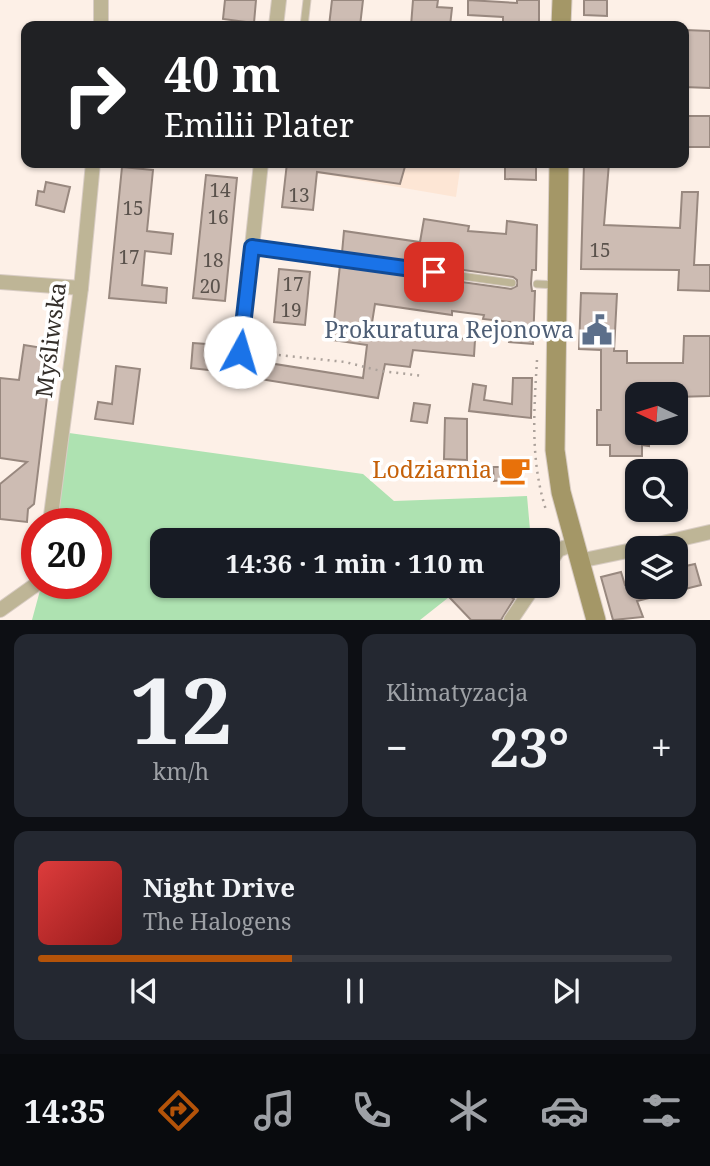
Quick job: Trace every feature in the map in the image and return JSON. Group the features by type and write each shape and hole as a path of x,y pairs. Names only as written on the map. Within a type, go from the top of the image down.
{"street":[{"path":"101,0 101,21"},
{"path":"277,21 279,0"},
{"path":"561,21 562,0"},
{"name":"Myśliwska","path":"52,508 81,288 93,168"},
{"path":"252,247 260,168"},
{"path":"559,168 547,284 555,450 561,492 596,620"},
{"path":"0,282 81,288"},
{"path":"688,536 710,531"},
{"path":"560,550 576,552 625,549"},
{"path":"0,610 21,595"},
{"path":"511,620 526,598"}],"lane":[{"path":"305,21 307,0"},
{"path":"240,352 252,247 512,282"}],"path":[{"path":"240,352 345,362 381,371 424,376"}],"shaded area":[{"path":"287,168 460,168 456,197"}],"green space":[{"path":"62,432 363,474 394,501 527,496 530,528 150,528 150,598 448,598 420,620 32,620 38,599 112,599 112,508 52,508"}],"building":[{"path":"225,0 256,0 254,21 223,19"},
{"path":"332,0 363,0 361,21 330,21"},
{"path":"413,0 438,0 437,7 452,8 451,21 411,21"},
{"path":"468,0 517,3 517,0 539,0 539,21 503,21 503,17 468,15"},
{"path":"584,0 607,0 607,16 584,15"},
{"path":"689,30 710,31 710,88 689,87"},
{"path":"689,116 710,116 710,147 689,147"},
{"path":"122,168 153,170 147,231 173,234 171,254 145,251 142,285 167,288 166,303 109,298"},
{"path":"286,168 405,168 400,184 317,172 313,210 282,207"},
{"path":"505,168 536,168 536,180 505,179"},
{"path":"584,168 609,168 604,225 680,228 682,192 698,192 694,265 710,265 710,291 678,290 679,270 581,269"},
{"path":"206,175 237,178 225,301 193,298"},
{"path":"46,182 70,187 64,212 36,205 38,191 44,192"},
{"path":"424,219 469,226 468,231 506,234 507,221 537,225 536,270 532,270 531,284 532,291 535,291 533,344 509,342 510,322 483,319 484,315 452,311 452,315 375,304 371,329 475,340 474,356 413,350 410,367 385,364 378,398 254,378 256,361 363,378 367,345 332,340 340,265 511,289 517,286 517,280 513,277 342,253 344,231 420,242"},
{"path":"279,269 310,272 305,325 274,322"},
{"path":"581,293 617,294 614,351 627,351 627,363 683,363 684,336 710,336 710,396 688,397 688,382 625,382 625,445 642,445 642,456 610,456 610,445 597,445 597,410 601,410 601,350 579,349"},
{"path":"193,343 220,345 217,371 191,368"},
{"path":"24,345 49,349 48,355 52,356 34,504 29,508 21,508 21,521 0,519 0,484 27,462 0,458 0,378 19,380"},
{"path":"116,366 140,369 133,424 95,419 98,402 112,404"},
{"path":"513,378 532,378 531,418 469,411 473,384 486,386 484,400 512,404"},
{"path":"414,403 430,405 427,423 411,421"},
{"path":"445,418 467,419 467,460 444,459"},
{"path":"525,461 525,472 515,479 494,481 493,467 501,467 501,462"},
{"path":"695,564 701,585 688,588 688,565"},
{"path":"621,572 625,599 645,599 637,601 643,617 613,620 601,577"},
{"path":"450,598 514,599 501,620 471,620"}],"place":[{"name":"Prokuratura Rejonowa","path":"597,330"},
{"name":"Lodziarnia","path":"515,470"}],"route":[{"path":"240,352 252,247 434,272"}]}
